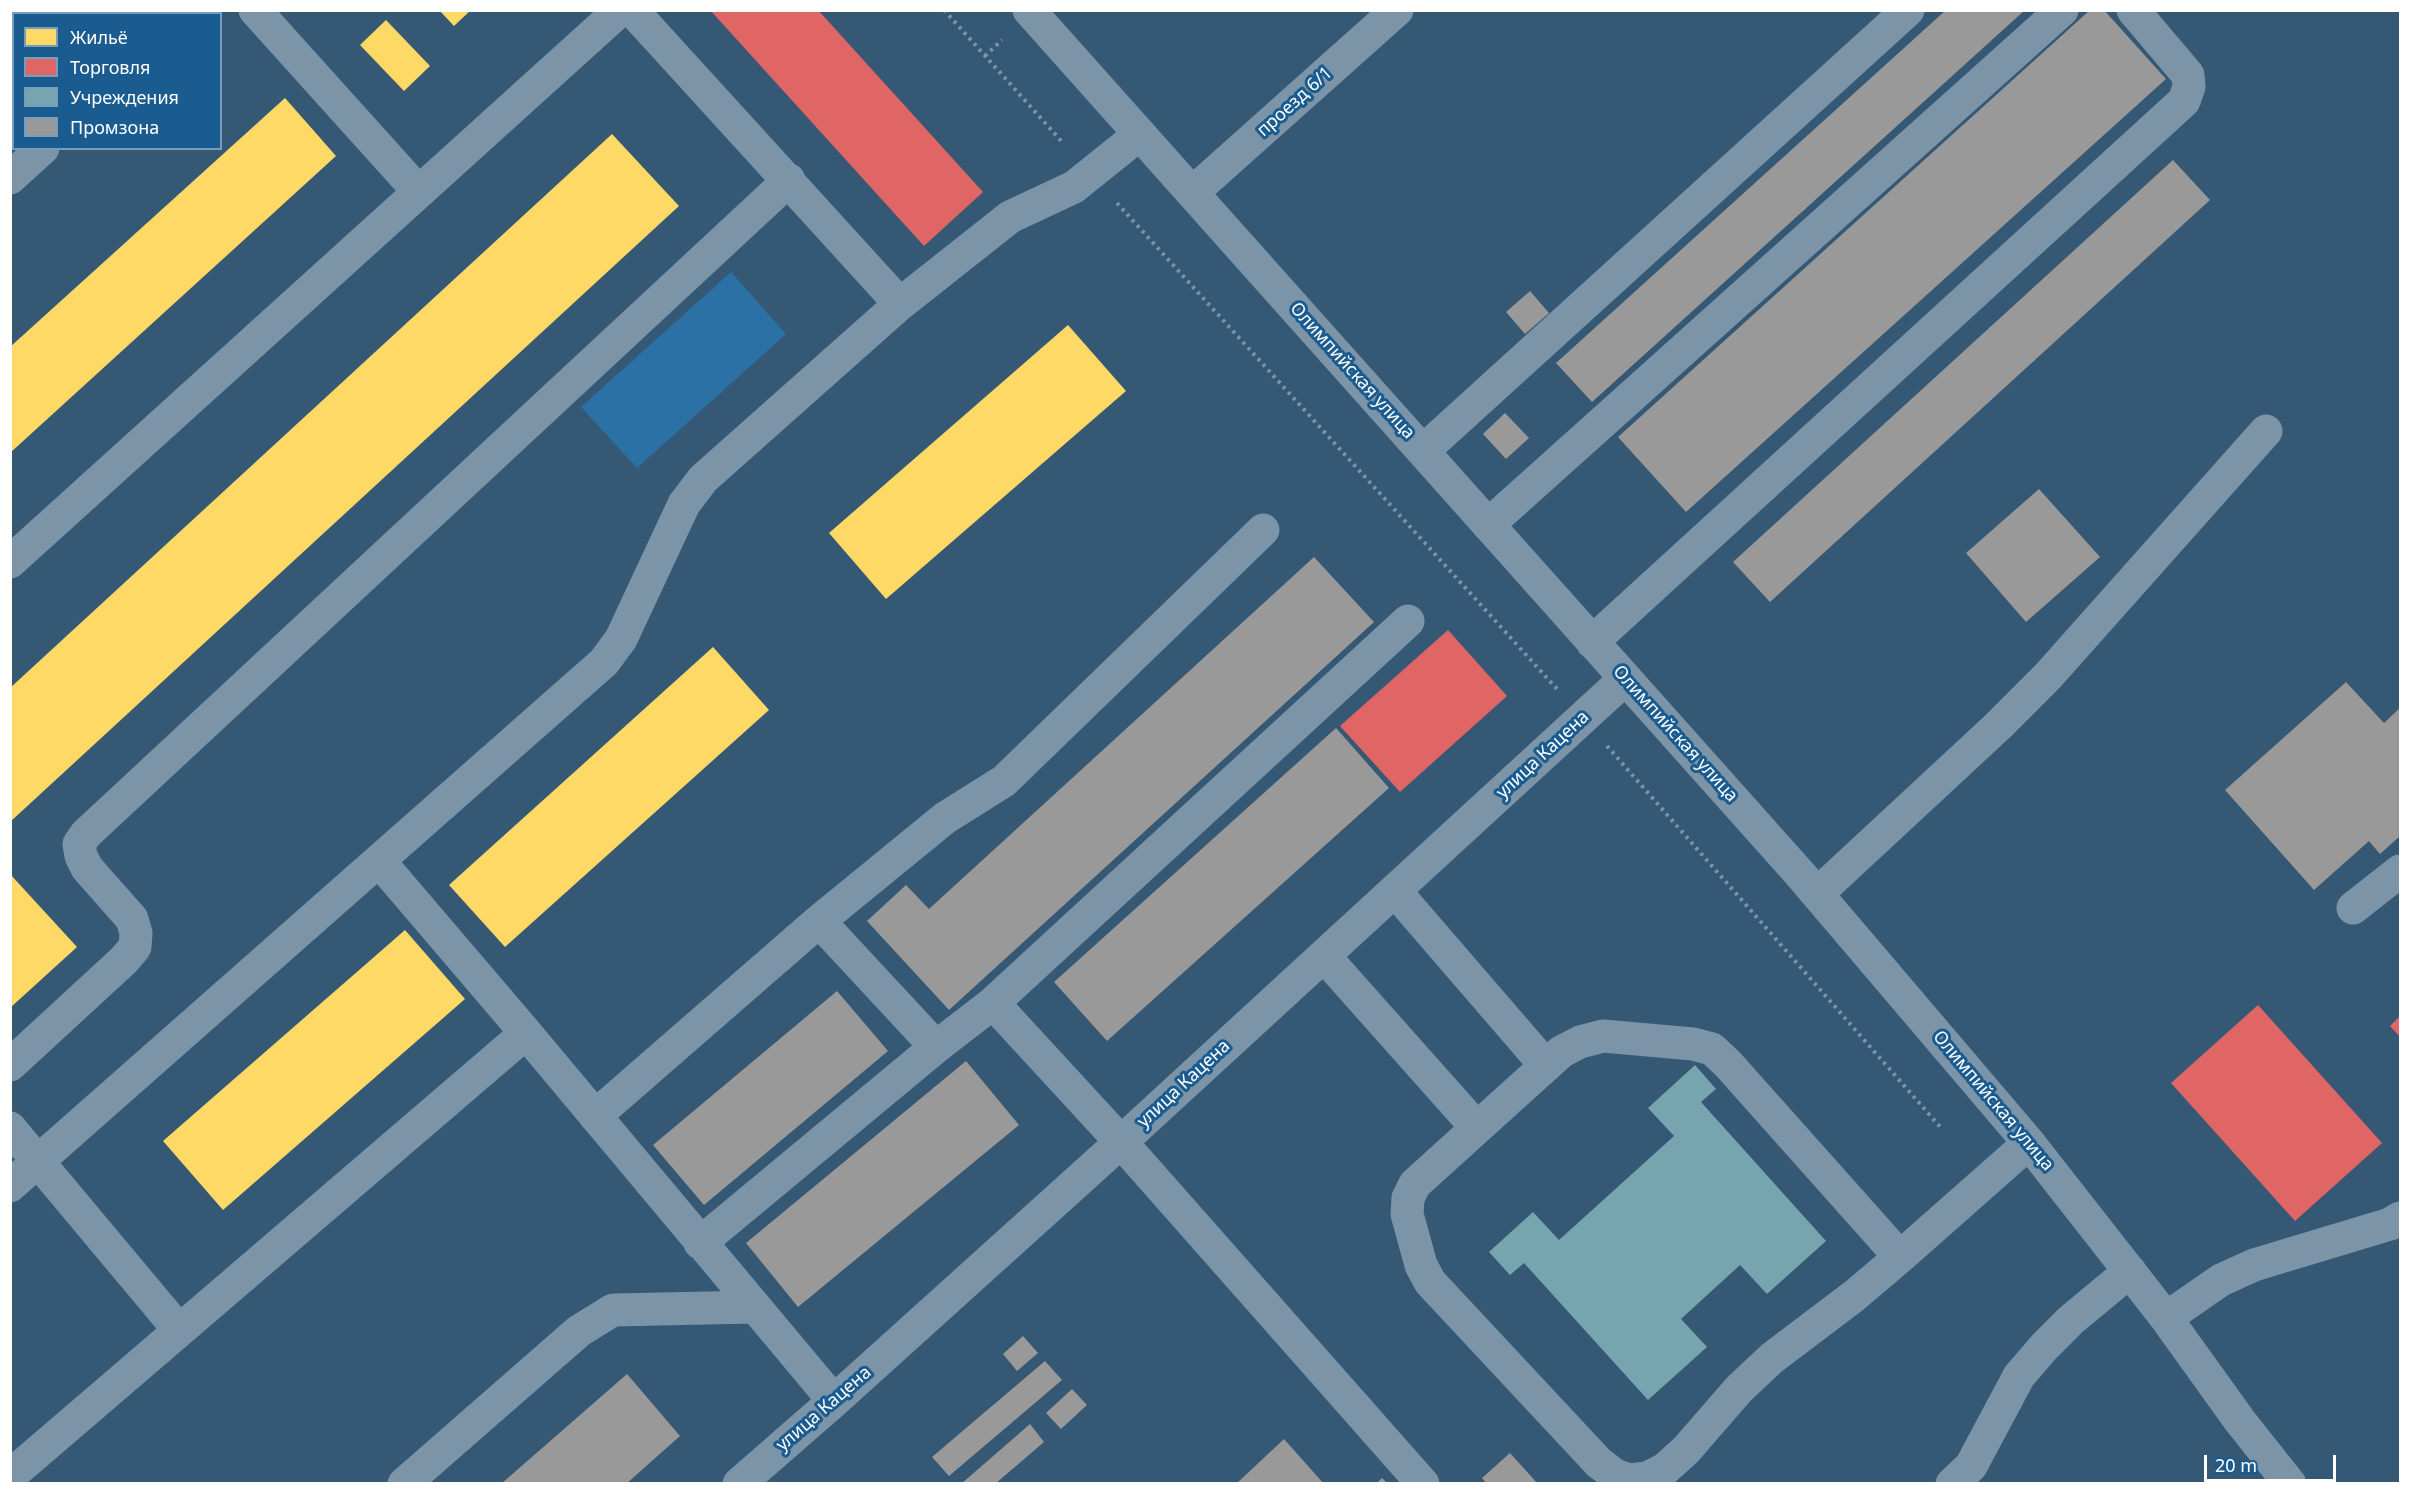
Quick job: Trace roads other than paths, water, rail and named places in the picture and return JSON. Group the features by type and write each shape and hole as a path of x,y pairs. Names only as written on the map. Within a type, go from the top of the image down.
{"street":[{"path":"255,10 419,192"},
{"path":"10,562 620,10"},
{"path":"632,10 900,304"},
{"name":"Олимпийская улица","path":"1029,10 1817,894 2030,1143 2166,1317 2240,1421 2290,1484"},
{"name":"проезд 6/1","path":"1192,193 1397,10"},
{"path":"1423,451 1908,10"},
{"path":"1488,525 2062,10"},
{"path":"1592,642 2184,101 2189,87 2188,75 2133,10"},
{"path":"10,1186 604,662 621,639 684,504 703,479 900,304 1010,217 1074,187 1140,134"},
{"path":"10,178 41,150"},
{"path":"10,1065 124,960 135,947 136,933 132,919 87,868 81,856 79,844 86,834 789,180"},
{"path":"1817,894 1990,734 2048,676 2266,431"},
{"path":"595,1116 819,921 945,818 1004,782 1263,530"},
{"path":"700,1243 936,1047 993,1003 1408,621"},
{"name":"улица Кацена","path":"739,1484 771,1473 834,1401 1121,1142 1625,679"},
{"path":"380,862 834,1401"},
{"path":"2353,908 2400,871"},
{"path":"1395,891 1546,1066"},
{"path":"819,921 936,1047"},
{"path":"1324,956 1477,1128"},
{"path":"993,1003 1121,1142 1423,1484"},
{"path":"10,1476 526,1034"},
{"path":"1900,1257 1712,1049 1694,1044 1603,1036 1580,1042 1561,1053 1415,1184 1408,1198 1407,1214 1421,1265 1430,1282 1599,1463 1615,1475 1629,1480 1647,1478 1665,1469 1686,1450 1739,1389 1772,1358 1854,1296 1900,1257 2030,1143"},
{"path":"10,1128 179,1330"},
{"path":"2166,1317 2221,1280 2254,1265 2390,1224 2400,1218"},
{"path":"1970,1478 2019,1376 2071,1320 2130,1271"},
{"path":"404,1484 579,1331 613,1310 755,1307"}]}
